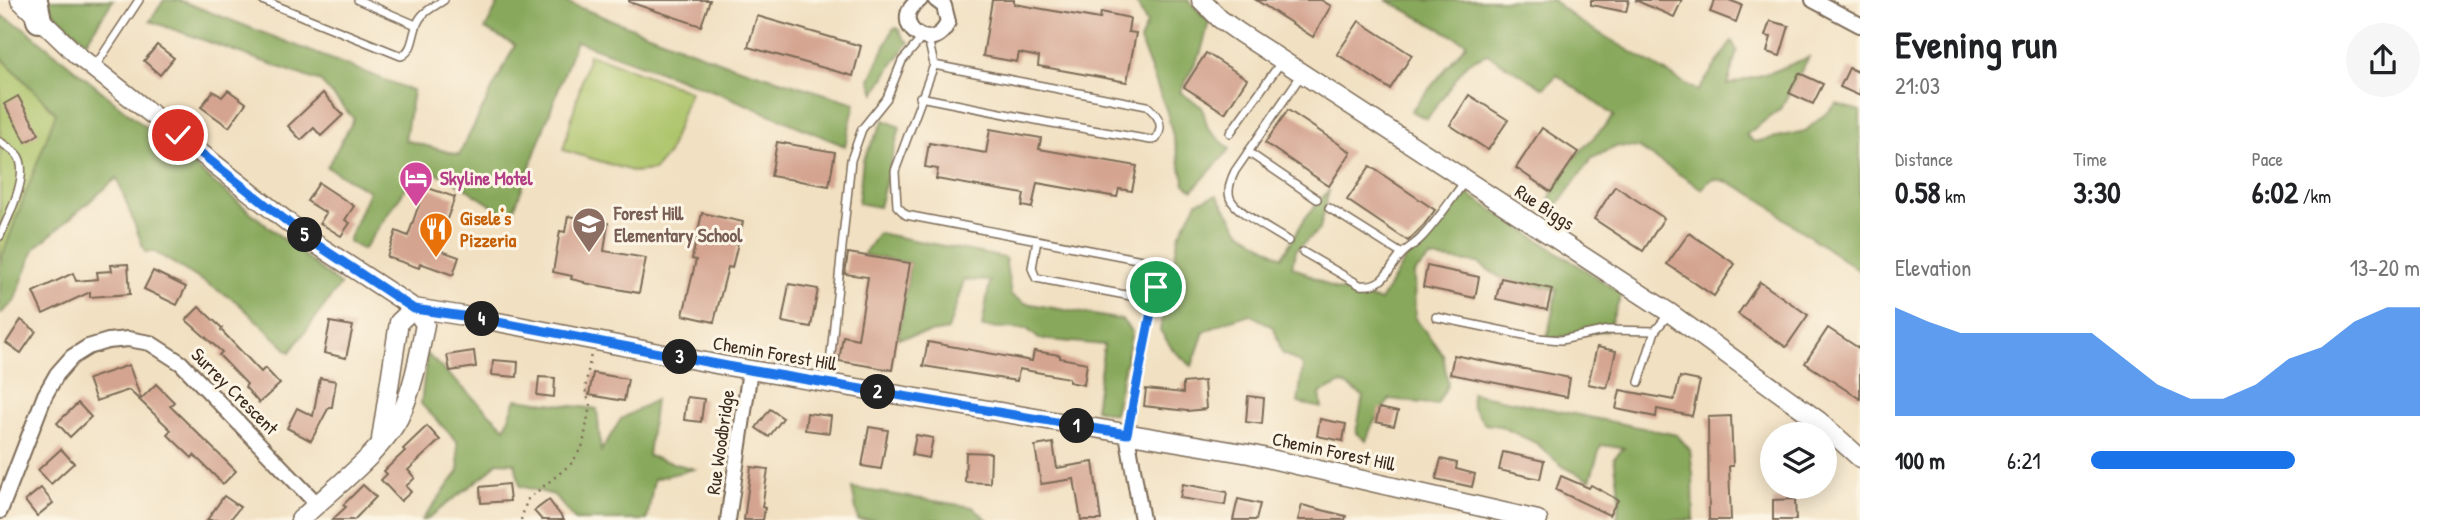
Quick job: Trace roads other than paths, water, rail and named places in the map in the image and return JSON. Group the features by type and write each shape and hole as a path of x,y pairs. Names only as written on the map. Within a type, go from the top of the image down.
{"street":[{"name":"Chemin Forest Hill","path":"20,0 37,10 94,68 313,242 414,309 477,318 593,342 828,384 1249,454 1538,520"},
{"path":"920,0 911,8 908,20 912,31 925,38 940,34 945,28 948,15 943,2"},
{"name":"Rue Biggs","path":"1201,0 1220,19 1670,313 1819,421 1860,458"},
{"path":"1813,0 1860,25"},
{"path":"300,520 371,454 397,422 413,380 425,324 414,309 399,322 380,442"},
{"name":"Surrey Crescent","path":"0,511 45,395 57,374 72,357 88,347 128,339 150,343 181,363 317,503"},
{"name":"Rue Woodbridge","path":"728,520 750,370"},
{"path":"1127,434 1142,520"}],"lane":[{"path":"94,68 139,0"},
{"path":"262,0 401,56 406,55 410,48 421,17 444,0"},
{"path":"358,0 416,25"},
{"path":"828,384 851,160 862,129 887,98 902,61 925,38 933,65 895,171 897,206 906,215 1142,260 1151,268 1156,278 1127,434"},
{"path":"1230,133 1282,60"},
{"path":"920,97 1151,140 1156,139 1160,133 1158,117 1147,106 933,65"},
{"path":"1288,241 1240,209 1230,198 1231,178 1303,74"},
{"path":"0,142 15,152 22,165 21,177 0,236"},
{"path":"1248,152 1317,199"},
{"path":"1303,252 1353,282 1368,286 1383,280 1402,254 1430,228 1466,180"},
{"path":"1329,208 1402,254"},
{"path":"1037,240 1032,268 1036,278 1152,300"},
{"path":"1639,382 1655,331 1670,313"},
{"path":"1436,317 1538,338 1561,340 1608,330 1655,331"}],"place":[{"name":"Skyline Motel","path":"416,208"},
{"name":"Forest Hill Elementary School","path":"589,254"},
{"name":"Gisele's Pizzeria","path":"436,259"}]}
